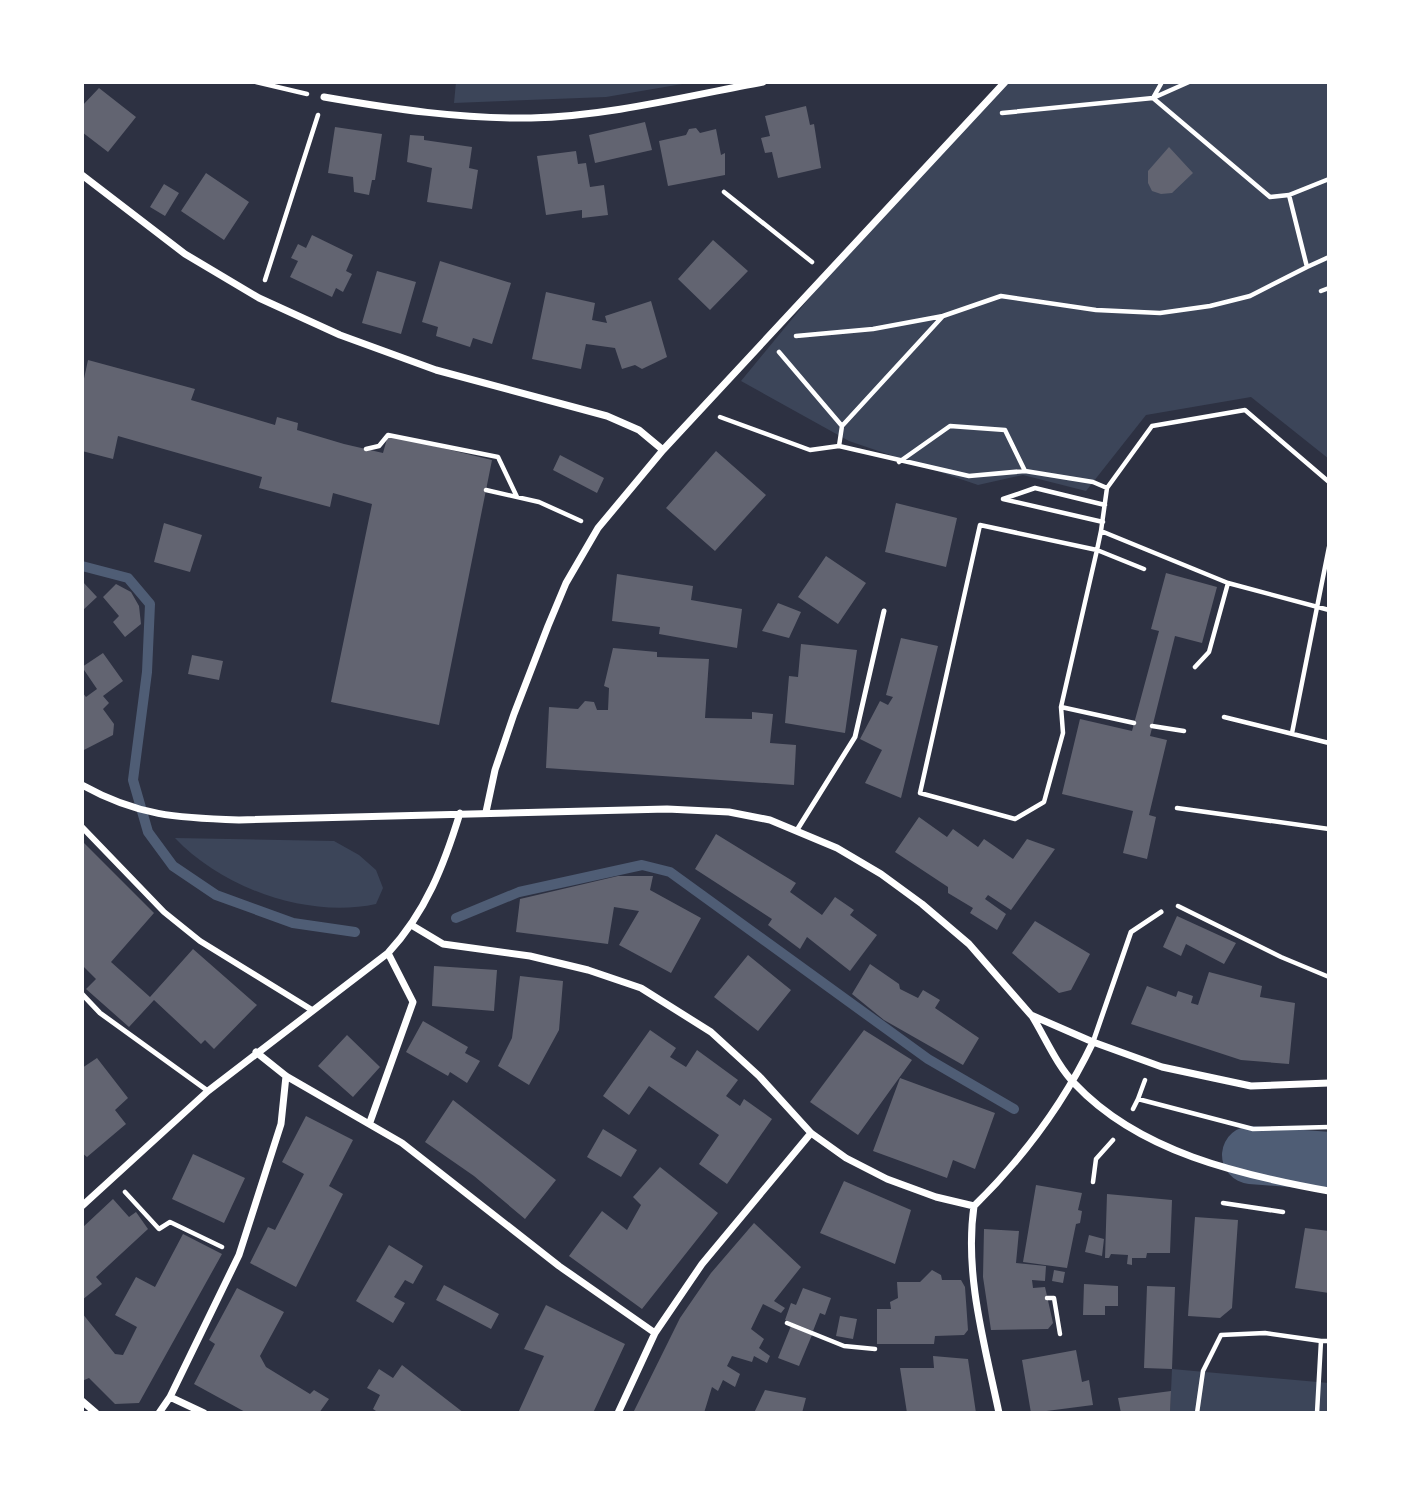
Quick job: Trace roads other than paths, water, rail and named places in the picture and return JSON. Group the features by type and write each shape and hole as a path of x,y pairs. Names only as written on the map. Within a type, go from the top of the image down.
{"street":[{"path":"324,97 458,117 533,118 596,113 763,82"},
{"path":"486,812 502,747 548,626 566,583 598,528 700,409 1001,83"},
{"path":"82,176 185,254 259,298 340,335 436,370 607,416 639,430 663,450"},
{"path":"82,785 150,814 180,818 239,820 486,812 704,811 770,820 797,830 870,867 922,904 969,944 1031,1015 1073,1083 1125,1126 1220,1166 1329,1191"},
{"path":"82,1206 208,1091 388,953 413,926 450,848 460,813"},
{"path":"82,827 164,912 200,941 312,1010"},
{"path":"413,926 443,944 530,956 588,970 641,988 710,1032 759,1076 811,1133 846,1158 887,1179 936,1197 974,1206"},
{"path":"370,1122 413,1002 388,953"},
{"path":"1031,1015 1093,1042 1162,1067 1251,1086 1329,1083"},
{"path":"999,1413 974,1278 971,1231 974,1206 1022,1157 1073,1083 1093,1042"},
{"path":"256,1052 286,1076 370,1122 471,1194 559,1266 655,1333"},
{"path":"159,1413 170,1396 239,1255 281,1124 286,1076"},
{"path":"618,1413 655,1333 702,1264 811,1133"},
{"path":"170,1396 204,1413"},
{"path":"82,1401 96,1413"}],"lane":[{"path":"797,830 855,737 884,611"},
{"path":"1093,1042 1131,932 1161,912"},
{"path":"82,994 100,1013 208,1091"}],"waterway":[{"path":"82,566 128,578 150,604 147,672 133,780 148,832 173,866 216,895 293,923 355,932"},
{"path":"456,918 519,892 642,865 670,872 928,1059 1014,1109"},
{"path":"1251,1155 1329,1161"}]}
